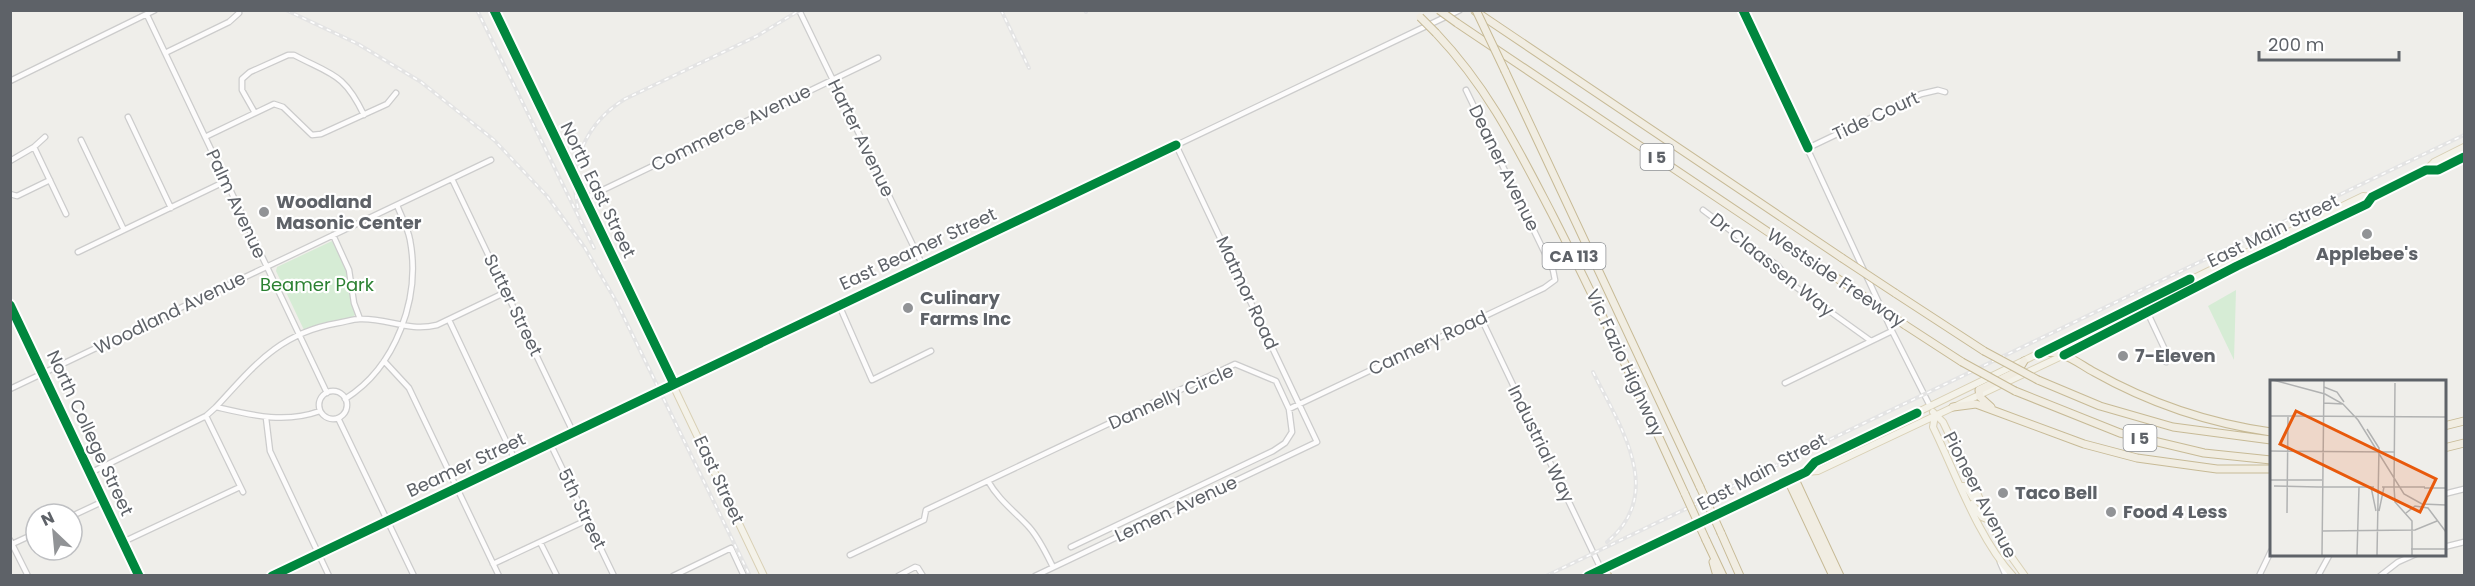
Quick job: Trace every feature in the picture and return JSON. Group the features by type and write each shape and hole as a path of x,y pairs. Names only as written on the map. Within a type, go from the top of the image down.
{"highway":[{"name":"Vic Fazio Highway","path":"1413,10 1473,74 1507,128 1595,298 1723,576"},
{"name":"Westside Freeway","path":"1438,10 1905,325 1962,362 2015,392 2120,433 2204,453 2270,460"},
{"name":"Vic Fazio Highway","path":"1476,11 1740,576"},
{"name":"Westside Freeway","path":"1476,11 1984,351 2038,380 2100,406 2173,427 2270,440"},
{"path":"2040,354 2049,352 2064,355 2160,404 2205,419 2270,432"},
{"path":"1996,410 1979,394 1981,388 2018,370 2024,362"},
{"path":"1953,407 1973,404 1996,410 2084,444 2138,458 2217,469 2270,469"},
{"path":"2445,426 2464,421"},
{"path":"2445,448 2464,443"},
{"path":"1791,478 1833,576"},
{"path":"1791,478 1840,576"},
{"path":"1706,540 1718,576"}],"main road":[{"name":"North East Street","path":"494,10 674,384"},
{"name":"East Main Street","path":"1806,472 1815,462 2363,196 2372,196 2426,170 2434,162 2464,147"},
{"name":"East Main Street","path":"2426,170 2438,170 2464,157"},
{"name":"East Main Street","path":"1588,576 1604,574 1791,478 1806,472 1818,471 2064,355 2237,266 2367,204 2372,196"},
{"name":"East Street","path":"674,384 764,576"},
{"name":"Pioneer Avenue","path":"1930,406 1943,422 2006,552 2025,576"},
{"name":"Pioneer Avenue","path":"1935,415 1933,427 1969,502 1997,556 2013,576"},
{"path":"1837,461 1840,454 1859,441"},
{"path":"1962,486 1966,486 1973,498 1983,506"},
{"path":"1969,502 1975,506 1982,518 1989,520"}],"street":[{"path":"10,81 155,10"},
{"name":"Harter Avenue","path":"799,10 923,266"},
{"name":"East Beamer Street","path":"674,384 1460,10"},
{"name":"Pioneer Avenue","path":"1743,10 1892,331 1930,406"},
{"path":"165,53 229,22 239,13"},
{"name":"Palm Avenue","path":"147,15 327,393"},
{"path":"255,113 242,90 242,79 245,74 288,55 294,55 336,75 351,89 364,114"},
{"name":"Commerce Avenue","path":"584,199 878,58"},
{"name":"Deaner Avenue","path":"1466,90 1549,260 1555,280"},
{"name":"Tide Court","path":"1808,148 1921,94 1938,90 1945,92"},
{"path":"205,137 273,104 279,105 299,120 308,132 315,135 387,104 396,93"},
{"path":"128,117 171,208"},
{"path":"10,161 34,147 45,137"},
{"path":"81,140 124,230"},
{"name":"Matmor Road","path":"1176,145 1317,442"},
{"path":"34,147 66,214"},
{"name":"Woodland Avenue","path":"10,389 491,160"},
{"name":"Sutter Street","path":"452,179 573,432"},
{"path":"10,194 17,196 50,180"},
{"path":"78,252 226,181"},
{"path":"345,399 364,384 384,361 403,327 413,283 410,239 397,205"},
{"name":"Dr Claassen Way","path":"1703,210 1778,266 1793,285 1871,341"},
{"path":"333,236 349,270 354,303 360,319"},
{"name":"Cannery Road","path":"1289,409 1544,288 1555,280"},
{"path":"90,473 206,416 261,358 284,341 299,334 329,324 360,319 403,327 428,327 449,320 506,292"},
{"path":"2143,303 2167,354 2166,362"},
{"name":"North College Street","path":"10,305 139,576"},
{"path":"839,305 872,380 932,351"},
{"name":"Industrial Way","path":"1481,318 1604,574"},
{"path":"449,320 515,460"},
{"path":"1785,383 1892,331"},
{"path":"384,361 409,388 499,576"},
{"name":"Dannelly Circle","path":"850,555 924,520 926,510 1235,364 1276,381 1289,409 1292,432 1285,443 1274,451 1071,547"},
{"name":"Beamer Street","path":"272,576 674,384"},
{"path":"337,392 345,399 346,410 338,418 328,418 320,411 319,401 327,393 337,392"},
{"path":"216,407 266,418 290,417 320,411"},
{"path":"206,416 243,492"},
{"path":"266,418 270,451 329,576"},
{"path":"338,418 414,576"},
{"name":"Lemen Avenue","path":"1035,576 1317,442"},
{"name":"5th Street","path":"550,443 614,576"},
{"path":"988,481 995,493 1030,528 1053,567"},
{"path":"1200,486 1205,495"},
{"path":"123,542 240,487"},
{"path":"2445,494 2464,489"},
{"path":"84,510 104,501"},
{"path":"493,564 588,519"},
{"path":"1086,540 1090,549"},
{"path":"540,542 556,576"},
{"path":"2445,547 2464,542"},
{"path":"11,543 28,576"},
{"path":"673,576 731,548 744,576"},
{"path":"2259,576 2270,553"},
{"path":"1997,556 2006,576"},
{"path":"2318,576 2329,556"},
{"path":"2380,576 2398,561 2413,556"},
{"path":"898,576 915,567 923,576"}],"green space":[{"name":"Beamer Park","path":"332,241 348,273 355,315 340,322 304,330 276,271 277,267"},
{"path":"2236,290 2234,360 2208,306"}],"railway":[{"path":"286,10 358,44 421,82 494,140 547,196 585,248 616,301 750,576"},
{"path":"477,10 594,248"},
{"path":"578,208 575,192 578,160 591,132 612,108 625,99 757,36 800,10"},
{"path":"1001,10 1029,68"},
{"path":"1546,576 2464,135"},
{"path":"1593,372 1625,436 1636,481 1634,502 1625,523 1607,542"}],"cycle path":[{"path":"494,10 674,384"},
{"path":"1743,10 1808,148"},
{"path":"272,576 1176,145"},
{"path":"2064,355 2237,266 2367,204 2372,197 2426,170 2438,170 2464,157"},
{"path":"2039,354 2190,279"},
{"path":"10,305 139,576"},
{"path":"1588,576 1806,472 1815,462 1917,413"}],"place":[{"name":"Woodland Masonic Center","path":"264,212"},
{"name":"Applebee's","path":"2367,234"},
{"name":"Culinary Farms Inc","path":"908,308"},
{"name":"7-Eleven","path":"2123,356"},
{"name":"Taco Bell","path":"2003,493"},
{"name":"Food 4 Less","path":"2111,512"}]}
